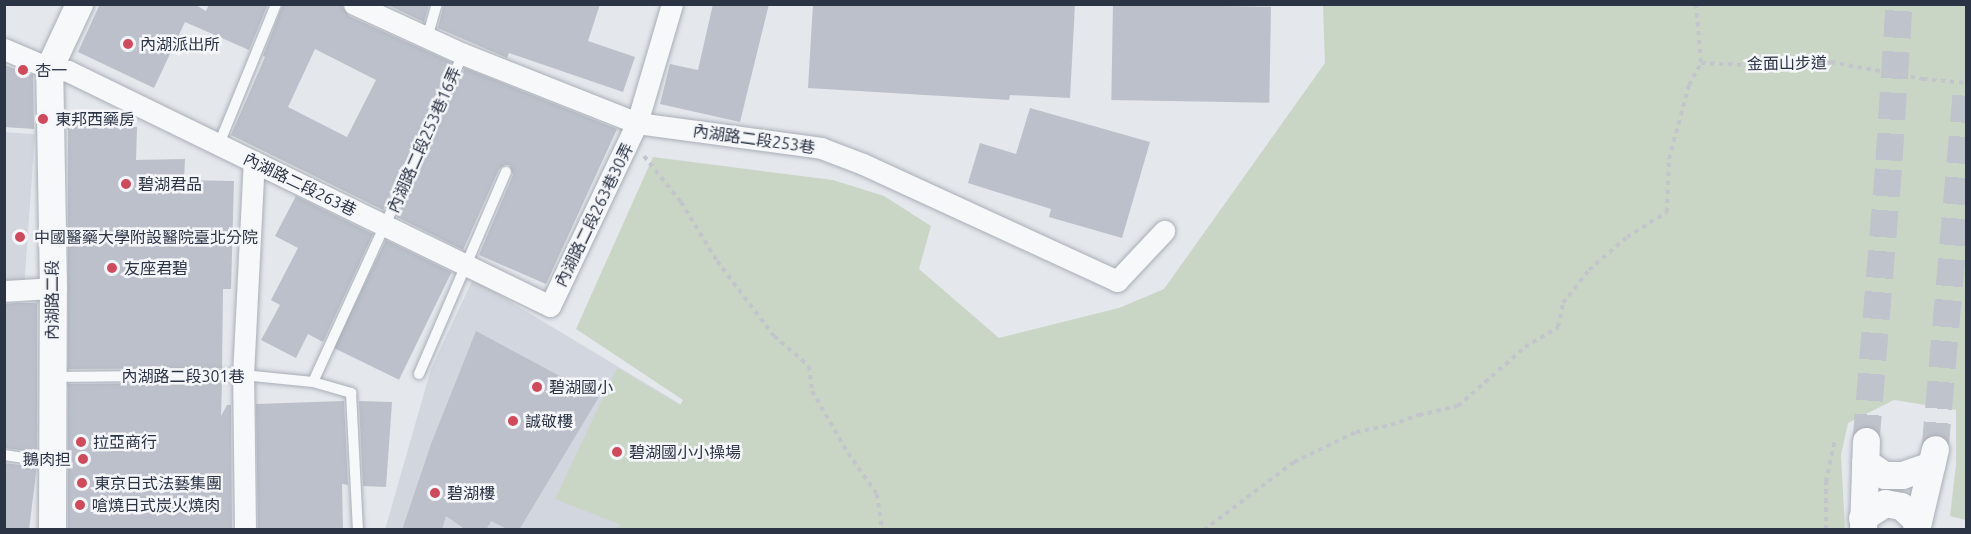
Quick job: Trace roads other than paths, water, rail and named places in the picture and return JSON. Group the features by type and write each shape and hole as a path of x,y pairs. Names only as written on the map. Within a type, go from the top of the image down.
{"street":[{"name":"內湖路二段","path":"52,530 53,288 49,68 79,4"},
{"name":"內湖路二段253巷","path":"354,4 634,131 821,148 863,164 1117,281 1164,231"},
{"name":"內湖路二段263巷30弄","path":"550,306 634,131 672,4"},
{"name":"內湖路二段263巷","path":"4,50 49,68 68,71 550,306"},
{"path":"245,530 243,375 254,161"},
{"path":"4,291 53,288"},
{"path":"1863,524 1865,452 1884,475 1902,475 1933,457 1917,526"},
{"path":"1863,524 1885,503 1901,506 1917,526"}],"lane":[{"path":"219,144 276,4"},
{"path":"427,38 437,4"},
{"name":"內湖路二段253巷16弄","path":"313,382 462,54"},
{"path":"419,374 506,172"},
{"name":"內湖路二段301巷","path":"51,377 243,375 313,382 351,393 358,530"},
{"path":"4,455 51,462"}],"tunnel":[{"path":"1866,441 1899,4"},
{"path":"1935,449 1966,93"}],"place":[{"name":"內湖派出所","path":"128,44"},
{"name":"杏一","path":"23,70"},
{"name":"東邦西藥房","path":"43,119"},
{"name":"碧湖君品","path":"126,184"},
{"name":"中國醫藥大學附設醫院臺北分院","path":"20,237"},
{"name":"友座君碧","path":"112,268"},
{"name":"碧湖國小","path":"537,387"},
{"name":"誠敬樓","path":"513,421"},
{"name":"拉亞商行","path":"81,442"},
{"name":"碧湖國小小操場","path":"617,452"},
{"name":"鵝肉担","path":"83,459"},
{"name":"東京日式法藝集團","path":"82,483"},
{"name":"碧湖樓","path":"435,493"},
{"name":"嗆燒日式炭火燒肉","path":"80,505"}]}
